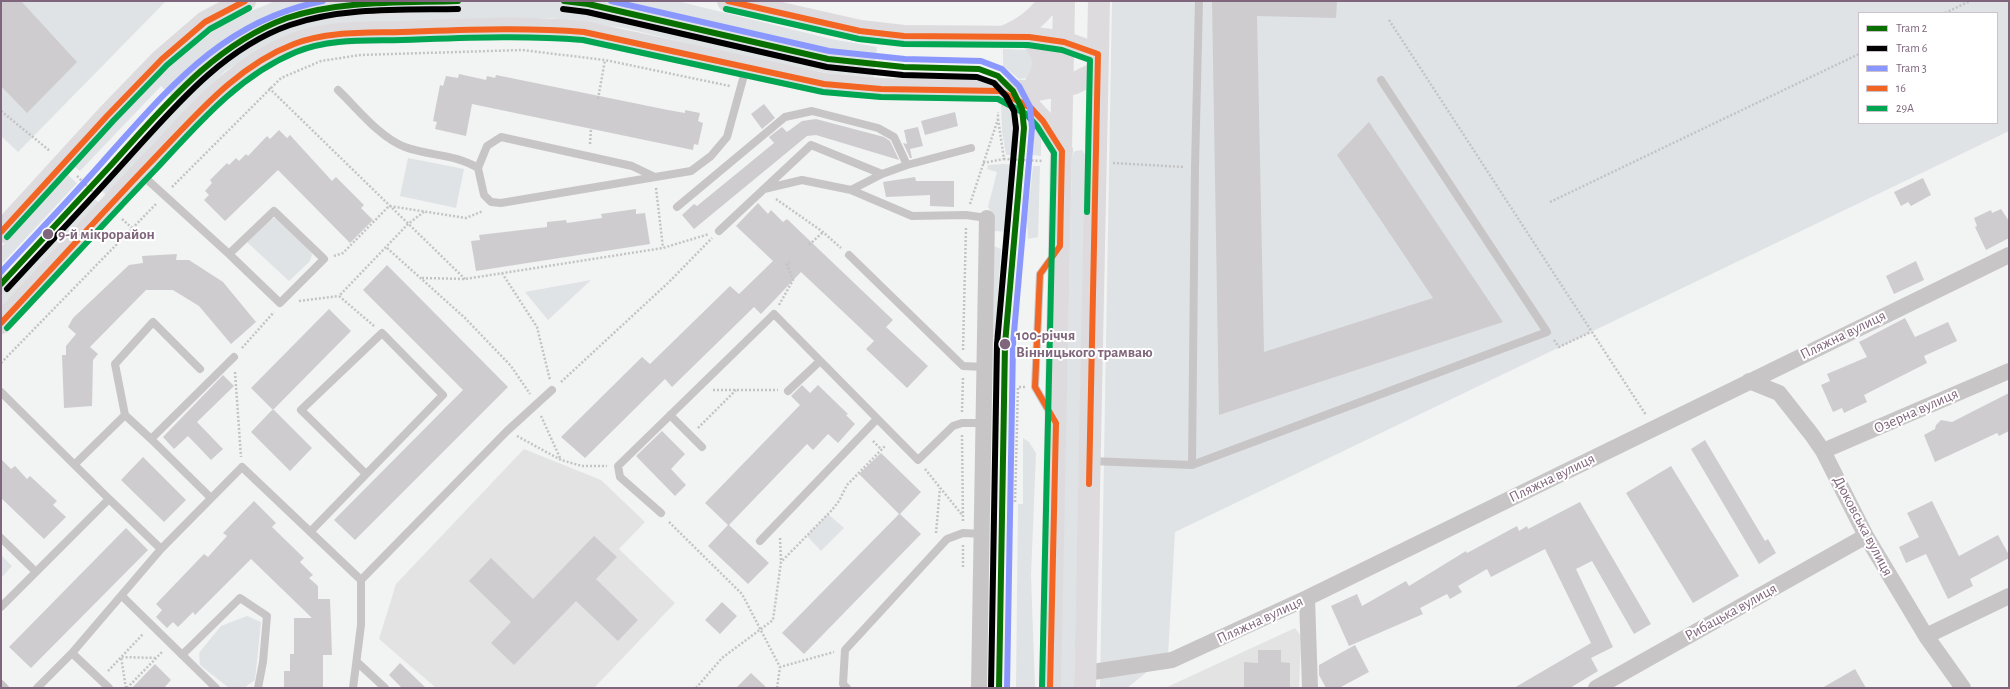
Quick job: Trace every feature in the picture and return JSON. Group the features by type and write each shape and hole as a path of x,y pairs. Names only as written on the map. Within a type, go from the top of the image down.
{"main road":[{"path":"1,232 107,116 183,39 205,22 245,1"},
{"path":"728,1 833,27 879,34 904,36 1029,37 1064,42 1098,63"},
{"path":"1003,37 1022,29 1040,13 1050,1"},
{"path":"1050,688 1064,1"},
{"path":"1074,1 1081,3 1090,1"},
{"path":"1086,681 1099,1"},
{"path":"1,323 140,174 233,79 276,52 295,43 318,37 342,34 418,31 549,28 584,32 743,78 881,89 1031,91 1073,84 1098,63"},
{"path":"1029,37 1040,51 1043,59 1040,77 1031,91"},
{"path":"1000,91 1031,108 1043,121 1062,151"},
{"path":"1062,151 1066,145 1072,141 1079,140 1086,142 1096,153"}],"street":[{"path":"979,688 987,218"},
{"name":"Пляжна вулиця","path":"1086,681 1172,660 1307,598 1654,427 2009,255"},
{"name":"Озерна вулиця","path":"1823,451 2009,370"},
{"name":"Дюковська вулиця","path":"1749,381 1779,393 1823,451 1866,536 1926,636 1960,687"},
{"name":"Рибацька вулиця","path":"1596,688 1866,536"},
{"path":"1926,636 2009,596"},
{"path":"1307,598 1310,688"}],"lane":[{"path":"1192,464 1195,167 1199,1"},
{"path":"655,177 632,166 501,138 487,146 478,168 484,195 491,202 501,203 691,171 711,156 727,137 743,78"},
{"path":"1090,461 1192,464 1547,332 1381,80"},
{"path":"338,90 384,135 404,147 467,161 478,168"},
{"path":"677,207 785,117 812,111 878,128 894,137 907,165"},
{"path":"719,231 811,145 882,174"},
{"path":"851,190 882,174 907,165 971,148"},
{"path":"140,174 229,254 280,303 324,259 274,211 229,254"},
{"path":"763,189 802,180 851,190 912,216 966,215 987,218"},
{"path":"849,255 963,366 985,367"},
{"path":"661,513 620,477 618,466 774,314 918,460 953,426 962,423 984,423"},
{"path":"200,369 154,322 115,364 125,415 211,498"},
{"path":"310,532 443,395 382,333 301,410 366,474"},
{"path":"150,439 234,357"},
{"path":"788,391 820,361"},
{"path":"353,688 361,625 361,580 508,431 552,390"},
{"path":"1,392 161,549"},
{"path":"75,464 125,415"},
{"path":"670,415 702,447"},
{"path":"760,541 877,419"},
{"path":"37,688 72,653 161,549 242,467 361,580"},
{"path":"1,607 109,498"},
{"path":"847,688 843,684 844,650 947,539 963,533 982,534"},
{"path":"1,538 36,572"},
{"path":"122,596 216,688"},
{"path":"182,655 240,598 267,616 263,662 258,688"},
{"path":"72,653 109,688"},
{"path":"356,662 385,688"},
{"path":"1,684 5,688"}],"path":[{"path":"1947,12 1970,1"},
{"path":"1389,20 1654,427"},
{"path":"1,363 269,88 281,78 321,61 360,55 522,50 743,78"},
{"path":"1550,202 1858,54"},
{"path":"598,99 605,60"},
{"path":"269,88 465,279"},
{"path":"1,110 48,149 132,228"},
{"path":"588,156 591,129"},
{"path":"983,163 1004,159"},
{"path":"655,177 663,248"},
{"path":"763,189 823,232 849,255"},
{"path":"390,206 466,218 501,203"},
{"path":"324,259 343,253 390,206"},
{"path":"242,467 234,357 270,318 280,303 339,296 387,248 408,224 425,211"},
{"path":"422,278 465,279 663,248 719,231"},
{"path":"502,273 537,327 552,390 669,282 719,231"},
{"path":"809,245 823,232"},
{"path":"387,248 466,318 511,366 536,405 561,460"},
{"path":"774,314 793,280 787,264 790,262"},
{"path":"339,296 382,333"},
{"path":"1559,347 1591,332"},
{"path":"1015,502 1018,387"},
{"path":"696,390 788,391"},
{"path":"691,436 736,390"},
{"path":"508,431 561,460 582,466 618,466"},
{"path":"781,562 832,510 839,501 847,485 894,436"},
{"path":"918,460 963,516"},
{"path":"935,551 940,487"},
{"path":"661,513 742,594 780,667 777,688"},
{"path":"696,688 722,658 773,620 781,562 779,522"},
{"path":"100,679 152,625"},
{"path":"127,688 170,643"},
{"path":"780,667 844,650"},
{"path":"121,657 156,658"},
{"path":"121,657 127,688"}],"shaded area":[{"path":"1,1 166,1 18,152 1,136"},
{"path":"275,1 677,1 831,39 877,47 874,77 827,73 749,58 624,28 550,18 342,23 271,43 225,71 106,195 99,188 178,102 161,86 80,171 75,167 140,95 194,45 226,23"},
{"path":"1112,1 2009,1 2009,131 1175,532 1168,655 1127,688 1100,688"},
{"path":"1003,49 1027,50 1036,60 1028,78 1019,79 1003,66"},
{"path":"1001,102 1016,109 1018,124 1016,155 1006,155 1002,131"},
{"path":"1035,123 1041,136 1041,156 1033,155"},
{"path":"1082,150 1086,156 1074,688 1060,688 1072,156 1075,151"},
{"path":"408,158 464,169 456,208 400,196"},
{"path":"988,165 1015,165 1009,232 995,231 995,218 988,207 997,172 987,169"},
{"path":"1033,166 1040,166 1038,237 1028,239 1027,219"},
{"path":"68,175 77,183 1,265 1,247"},
{"path":"95,199 99,203 1,308 1,271 16,284"},
{"path":"274,218 279,218 310,249 312,255 310,261 289,281 247,242 268,221"},
{"path":"994,246 1001,249 995,337 993,337"},
{"path":"591,280 548,320 525,292"},
{"path":"993,393 997,393 994,688 990,688"},
{"path":"1023,438 1029,442 1036,453 1031,575 1035,688 1016,688 1018,504 1023,504"},
{"path":"524,449 601,480 645,522 619,549 675,603 594,688 436,688 379,639 396,584"},
{"path":"828,514 844,528 821,551 807,536"},
{"path":"1,555 12,566 1,578"},
{"path":"247,616 261,622 255,680 244,688 229,688 200,665 199,653 221,626"},
{"path":"1295,628 1301,636 1299,688 1165,688"}],"building":[{"path":"1,1 21,1 77,62 27,113 1,86"},
{"path":"1212,1 1337,1 1336,18 1257,16 1264,352 1433,298 1337,155 1369,122 1503,322 1219,415"},
{"path":"459,74 486,80 487,76 495,78 496,75 668,110 685,113 685,110 700,113 698,121 703,123 698,145 694,144 693,150 472,104 466,136 435,129 437,122 433,121 440,85 443,86 446,76 458,78"},
{"path":"764,104 775,118 762,129 751,114"},
{"path":"955,112 958,126 925,135 921,121"},
{"path":"816,119 884,137 890,141 899,160 816,135 807,136 694,229 682,215 694,204 697,206 774,143 769,137 782,127 787,132 802,121"},
{"path":"918,127 923,146 910,149 912,158 910,158 903,143 907,144 904,130"},
{"path":"279,130 287,138 290,135 332,181 336,177 364,205 361,208 373,220 350,243 278,170 225,221 204,200 209,195 205,191 212,183 210,180 227,163 229,165 236,158 239,161 246,154 248,156 267,136 270,139"},
{"path":"915,177 916,181 954,181 954,207 930,206 930,195 886,197 883,182"},
{"path":"1923,178 1931,195 1911,206 1908,202 1901,206 1894,192"},
{"path":"758,203 768,214 771,210 783,222 787,219 893,320 886,327 928,366 907,388 866,349 874,341 801,272 761,314 754,307 672,387 665,379 585,458 561,437 642,357 650,364 730,286 739,294 773,261 736,226"},
{"path":"636,209 636,214 645,213 650,244 476,271 471,241 480,240 479,235 547,227 547,222 566,220 567,223 602,218 601,214"},
{"path":"2001,209 2009,221 2009,238 1986,250 1975,227 1977,226 1974,218 1991,210 1992,213"},
{"path":"177,254 176,260 189,260 223,282 256,322 231,344 199,306 173,290 146,290 90,347 98,354 93,360 92,406 64,408 62,355 66,355 66,346 76,334 68,327 73,318 129,265 143,263 142,256"},
{"path":"1916,261 1924,280 1894,294 1886,276"},
{"path":"387,265 508,387 355,540 334,520 463,390 363,290"},
{"path":"329,309 351,331 273,410 251,388"},
{"path":"1905,318 1915,337 1948,322 1957,341 1924,356 1927,363 1864,395 1867,402 1844,413 1842,408 1833,412 1821,385 1830,381 1827,374 1867,357 1859,342"},
{"path":"223,375 234,386 197,422 223,449 211,460 188,436 174,449 163,437"},
{"path":"802,385 810,393 818,385 848,414 846,415 855,424 838,443 828,434 813,450 807,444 729,525 769,563 748,584 708,546 728,525 705,503 800,405 791,396"},
{"path":"2009,393 2009,431 1999,436 1997,433 1935,462 1924,435 1935,429 1936,425 1941,420 1952,422"},
{"path":"273,409 312,448 290,471 251,432"},
{"path":"662,431 685,454 671,469 686,485 675,496 636,456"},
{"path":"1705,440 1765,541 1768,539 1776,553 1759,564 1691,449"},
{"path":"881,453 921,492 900,514 921,534 804,654 782,633 899,514 859,474"},
{"path":"143,457 186,500 164,522 121,480"},
{"path":"1,459 11,469 15,466 27,479 30,476 57,501 53,505 66,517 44,539 1,498"},
{"path":"1671,466 1739,576 1693,603 1626,493"},
{"path":"254,501 276,523 272,527 304,558 300,562 313,575 309,578 318,586 318,599 330,599 332,655 323,655 323,688 284,688 284,671 290,671 290,654 294,654 294,618 312,618 251,559 195,615 193,612 178,627 173,622 167,628 156,617 162,610 156,604 204,554 208,557 227,536 223,533"},
{"path":"1932,501 1959,556 1998,535 2009,555 2009,558 1970,579 1973,586 1948,599 1926,554 1906,563 1899,547 1919,537 1907,513"},
{"path":"1580,502 1651,624 1634,634 1592,561 1576,569 1613,647 1591,658 1598,671 1570,688 1514,688 1591,643 1545,549 1491,577 1487,569 1458,586 1462,592 1450,599 1447,594 1420,608 1423,614 1349,646 1331,606 1357,594 1362,606 1406,581 1409,586 1466,551 1467,553 1517,526 1519,531 1527,526 1528,529"},
{"path":"126,528 148,550 31,668 9,647"},
{"path":"594,536 617,557 596,579 638,620 618,641 576,601 514,665 491,643 511,622 469,581 491,558 533,599"},
{"path":"722,602 737,616 720,634 705,620"},
{"path":"1355,645 1369,672 1339,688 1326,688 1319,675 1319,665"},
{"path":"1258,650 1281,650 1281,662 1290,663 1290,688 1244,688 1244,662 1258,663"},
{"path":"400,663 426,688 402,688 389,675"},
{"path":"155,664 171,680 164,688 132,688"},
{"path":"1855,669 1866,688 1822,688"},
{"path":"751,673 767,688 736,688"}],"tram line":[{"name":"3","path":"1,272 153,106 201,60 228,40 256,24 288,10 323,1"},
{"name":"2","path":"1,284 170,100 213,61 236,44 260,30 287,18 308,12 350,5 458,1"},
{"name":"2","path":"564,1 588,4 828,59 904,67 979,69 998,76 1013,91 1022,109 1024,128 1005,344 999,688"},
{"name":"3","path":"611,1 829,51 905,59 981,61 1002,69 1019,86 1030,107 1032,128 1013,344 1007,688"},
{"name":"6","path":"7,289 175,106 217,67 240,50 264,36 290,25 331,15 373,11 458,9"},
{"name":"6","path":"563,9 587,12 827,67 903,75 977,77 994,83 1006,96 1014,111 1016,128 997,344 991,688"}],"transit line":[{"name":"16","path":"1,232 107,116 162,59 205,22 245,1"},
{"name":"16","path":"728,1 860,31 904,36 1029,37 1064,42 1098,54 1089,484"},
{"name":"29А","path":"7,237 113,121 167,65 210,29 249,8"},
{"name":"29А","path":"726,9 859,39 904,44 1028,45 1062,50 1090,60 1087,212"},
{"name":"16","path":"1,323 198,112 233,80 252,66 272,54 307,40 334,35 361,33 516,29 561,30 584,32 824,84 881,89 1000,91 1031,108 1043,121 1062,151 1060,246 1040,274 1035,387 1056,423 1050,688"},
{"name":"29А","path":"7,328 187,135 220,103 237,88 275,62 296,52 322,44 349,41 492,37 560,38 583,40 823,92 881,97 998,99 1026,114 1037,126 1054,153 1042,688"}],"place":[{"name":"9-й мікрорайон","path":"48,234"},
{"name":"100-річчя Вінницького трамваю","path":"1005,344"}]}
